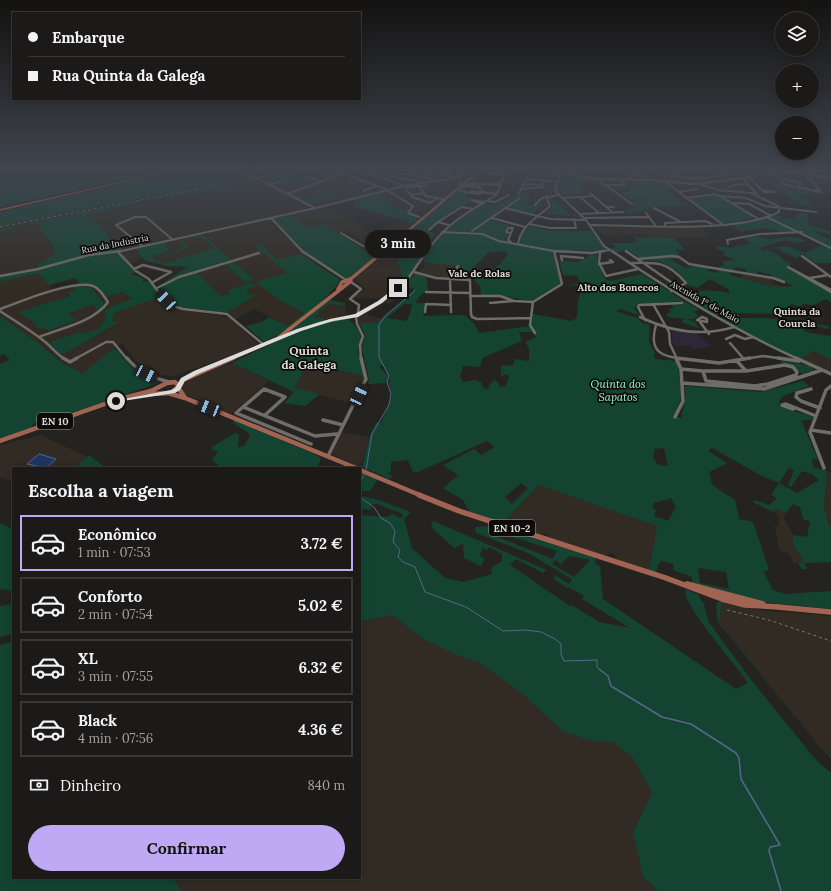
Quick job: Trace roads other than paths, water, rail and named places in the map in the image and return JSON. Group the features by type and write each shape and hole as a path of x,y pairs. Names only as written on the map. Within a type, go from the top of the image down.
{"main road":[{"path":"338,290 341,283 349,280 432,210"},
{"path":"110,402 149,394 166,393 179,387 186,377 264,345 277,338 338,290 347,285 349,280"},
{"path":"341,283 347,285"},
{"path":"224,362 195,371 170,382 160,387 160,391 185,398 354,467"},
{"path":"170,382 176,383 179,387 179,391 185,398"},
{"name":"EN 10","path":"0,441 110,402 151,392 160,387"},
{"name":"EN 10-2","path":"361,470 459,510 666,578 722,599 745,605 831,612"}],"street":[{"name":"Rua da Indústria","path":"0,276 38,269 89,255 118,252 307,210"},
{"path":"411,210 408,214 419,217"},
{"path":"429,230 438,222 459,210"},
{"path":"277,338 325,321 357,315 380,302 404,283 414,272 424,254 449,225 474,210"},
{"path":"472,231 503,210"},
{"path":"512,210 552,219 574,220 649,217"},
{"path":"518,243 519,236 525,227 546,210"},
{"name":"Avenida 1º de Maio","path":"575,210 586,219 604,246 670,291 753,337 786,354 831,374"},
{"path":"657,210 681,222 687,227"},
{"path":"702,210 722,224"},
{"path":"743,210 757,218"},
{"path":"759,210 771,216"},
{"path":"591,226 628,225 687,227 740,223 771,216 779,212 779,210"},
{"path":"798,210 816,212"},
{"path":"580,214 623,212"},
{"path":"646,213 656,226"},
{"path":"142,246 116,225 135,217 146,217 173,240"},
{"path":"767,217 802,232 831,248"},
{"path":"271,218 306,255 340,278 349,280 361,288 350,299 352,302 359,304 357,311 357,324 363,336 360,345 360,355 366,376 355,404 337,434 328,456"},
{"path":"492,218 525,227"},
{"path":"529,224 550,228 576,228 574,220"},
{"path":"665,226 664,223 681,222 706,221 712,224"},
{"path":"438,222 449,225"},
{"path":"442,232 482,234 499,241 518,243"},
{"path":"728,244 727,240 802,232"},
{"path":"511,233 508,240 554,251 600,253 610,250"},
{"path":"341,234 380,254"},
{"path":"490,303 514,301 532,302 562,284 554,251"},
{"path":"626,251 678,287"},
{"path":"118,252 134,269 153,282 168,303 176,308 227,314 264,345"},
{"path":"571,252 572,257"},
{"path":"157,288 179,277 259,253"},
{"path":"600,253 599,264 606,276 638,269"},
{"path":"562,260 561,256 583,258"},
{"path":"802,256 830,276"},
{"path":"631,263 679,257 689,264 773,278 784,282"},
{"path":"599,264 613,262 610,260"},
{"path":"639,261 655,262 675,270 686,281 670,291"},
{"path":"134,269 143,265 171,272 153,282"},
{"path":"451,312 450,279 458,266"},
{"path":"788,267 810,278 831,291 788,267"},
{"path":"414,272 436,278 470,280 471,314 472,317 477,319 531,318"},
{"path":"810,278 830,276"},
{"path":"340,278 341,283"},
{"path":"0,310 51,292 83,284 96,288 108,302 107,306 97,313 39,337"},
{"path":"347,285 355,285"},
{"path":"426,292 450,292 500,296 514,301"},
{"path":"532,302 530,325 535,333"},
{"path":"645,320 638,306 682,303"},
{"path":"426,312 426,304 451,305"},
{"path":"653,304 669,332 670,344 678,359 681,369 683,401 676,417"},
{"path":"0,310 48,344 57,355 70,362 106,342 113,342 132,365 160,380 170,382"},
{"path":"640,318 667,329 709,334 734,326"},
{"path":"700,322 709,334"},
{"path":"656,325 653,336 656,346 664,356 678,359 719,363 763,356 783,358 806,363"},
{"path":"726,339 734,335 745,339 753,337"},
{"path":"730,343 744,359"},
{"path":"783,358 786,354"},
{"path":"736,360 746,371"},
{"path":"681,369 703,371 746,371 785,366 793,367 797,372 796,374 779,380 755,386 706,381 703,371"},
{"path":"682,383 764,389 822,370"},
{"path":"160,380 160,387"},
{"path":"824,468 811,434 811,430 830,387"},
{"path":"265,415 285,397 264,389 236,413 311,444"},
{"path":"811,389 797,393 796,397 801,401 820,408"},
{"path":"243,406 297,429 318,436 337,434"},
{"path":"795,408 816,416"},
{"path":"323,420 343,425"},
{"path":"291,435 297,429"},
{"path":"811,430 831,433"}],"water":[{"path":"39,454 56,459 47,467 27,464"}],"waterway":[{"path":"366,470 372,434 389,405 391,394 387,382 389,376 379,357 379,325 385,316 415,291"},
{"path":"361,489 361,481 364,475"},
{"path":"361,498 374,507 381,518 390,523 395,531 393,542 400,550 398,557 403,562 415,567 425,592 466,607 503,631 526,630 541,632 555,639 561,644 561,654 564,661 597,660 597,667 599,669"},
{"path":"599,669 608,676 611,686 662,717 691,724 736,753 739,758 741,779 780,845 770,847 769,851 781,891"}],"railway":[{"path":"0,227 90,210"},
{"path":"727,610 769,620 831,641"}],"district":[{"name":"Vale de Rolas","path":"479,273"},
{"name":"Alto dos Bonecos","path":"618,287"},
{"name":"Quinta da Courela","path":"797,316"},
{"name":"Quinta da Galega","path":"309,358"}],"park label":[{"name":"Quinta dos Sapatos","path":"618,390"}]}
